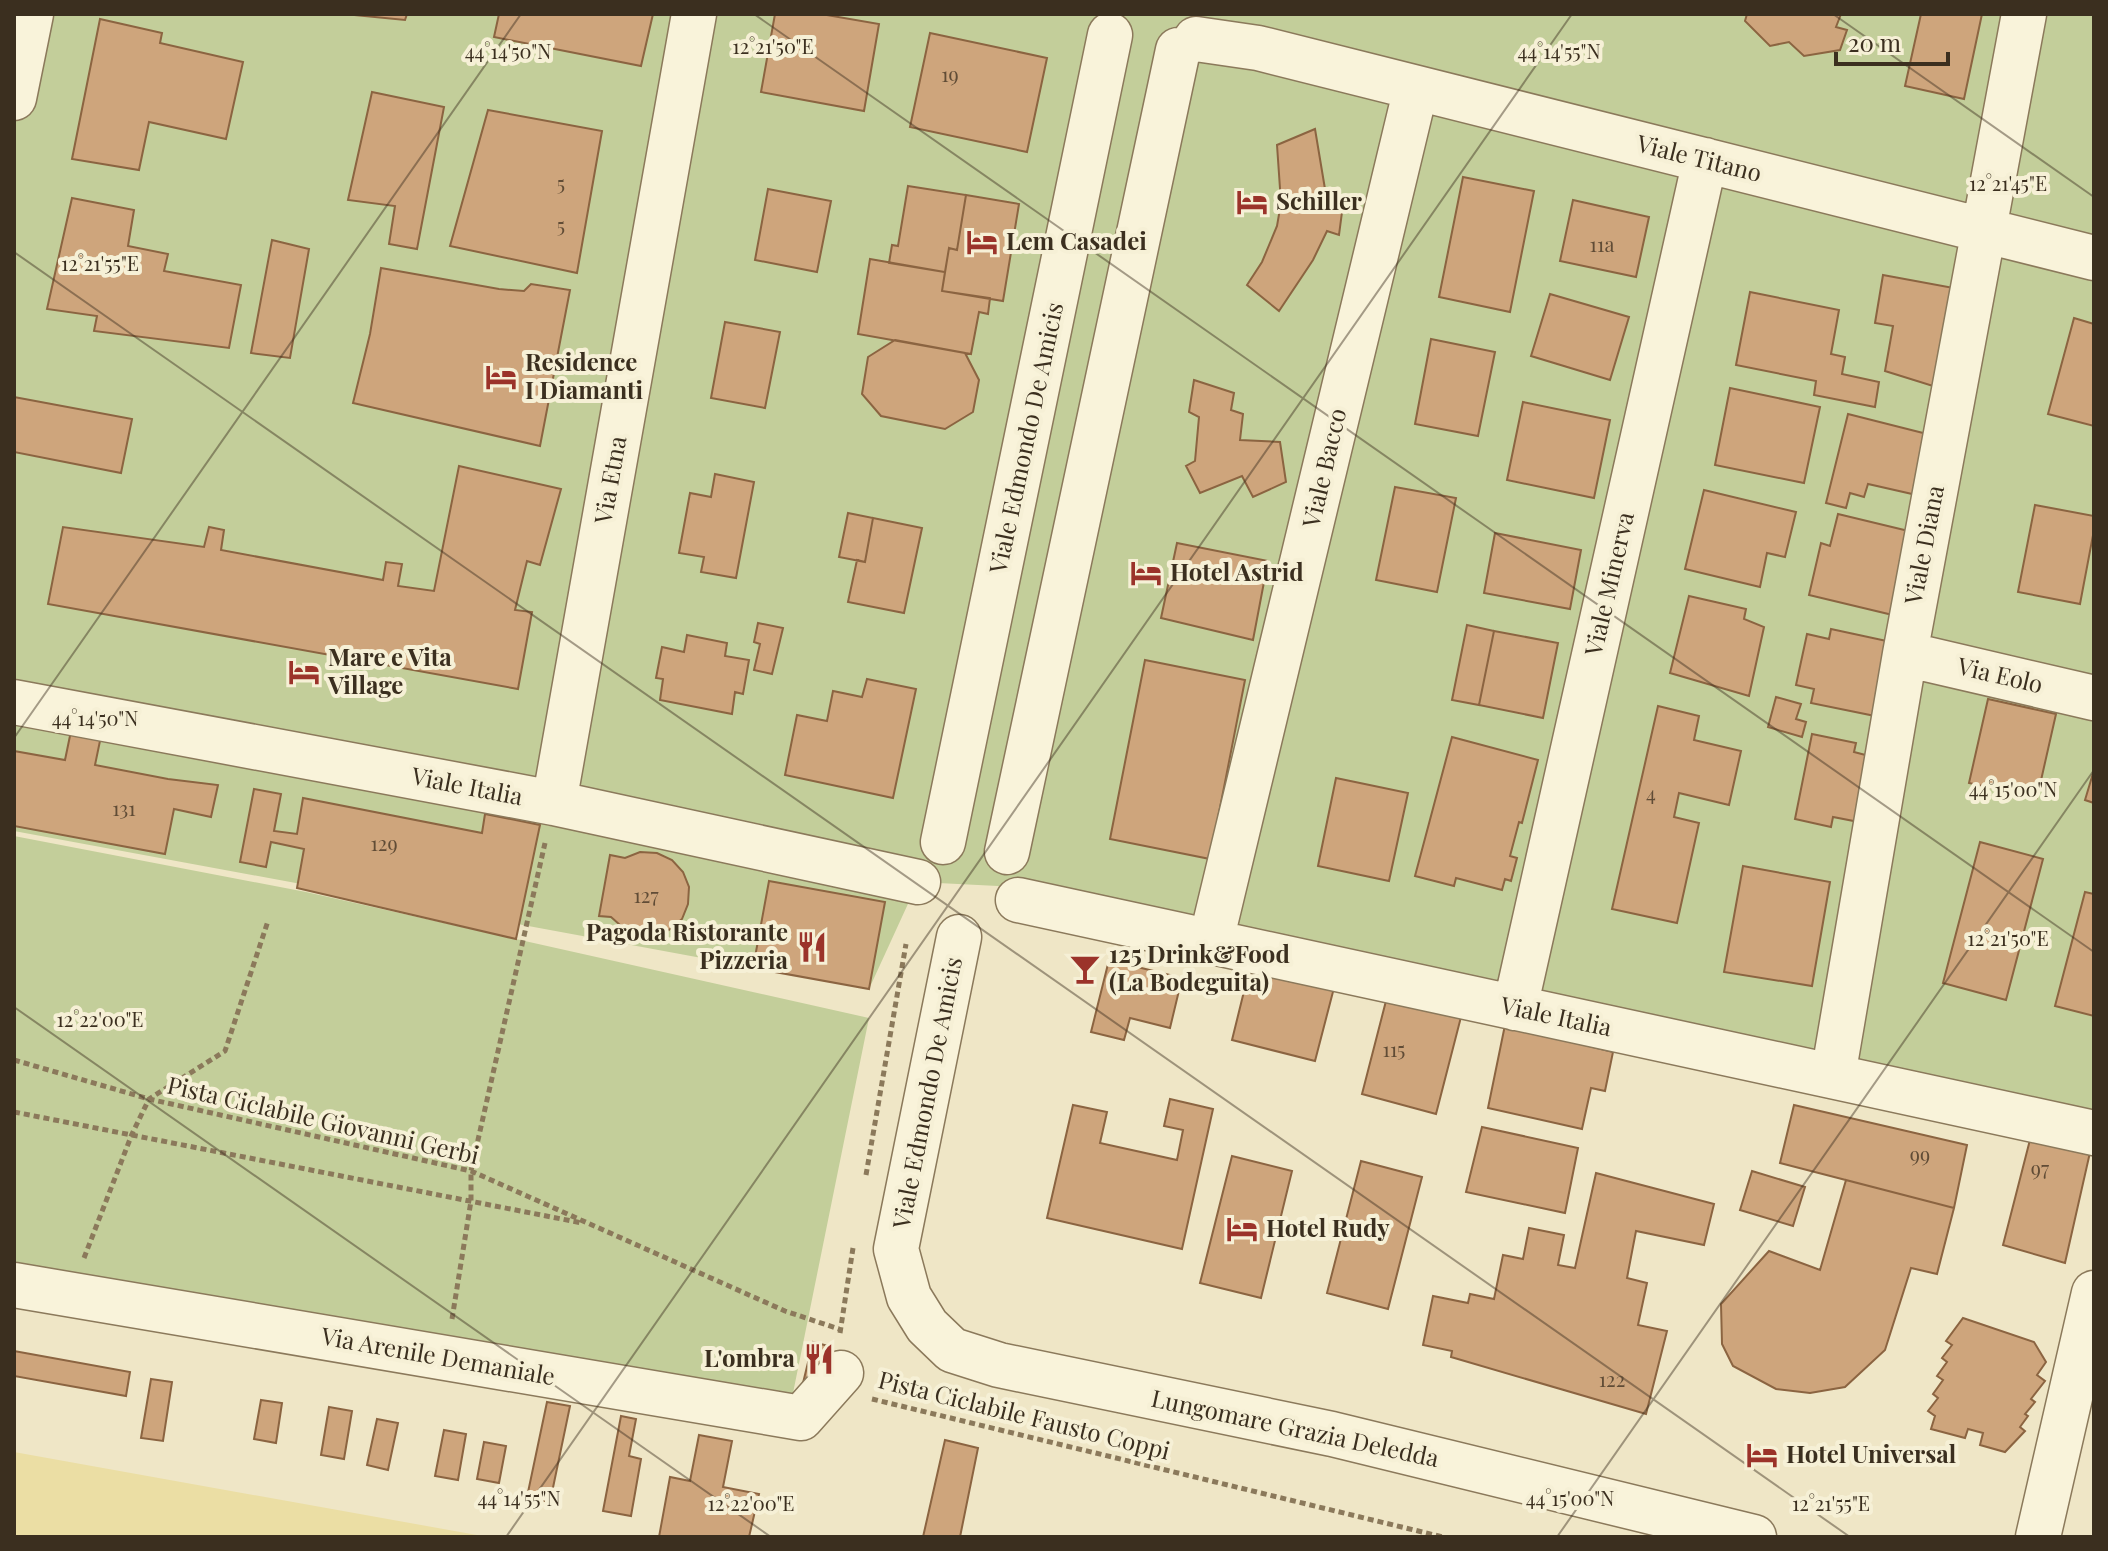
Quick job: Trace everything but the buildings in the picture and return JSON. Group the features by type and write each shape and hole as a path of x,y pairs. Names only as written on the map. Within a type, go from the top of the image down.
{"street":[{"path":"14,98 31,14"},
{"name":"Via Etna","path":"554,803 694,14"},
{"name":"Viale Titano","path":"1238,14 1248,28 1303,59"},
{"name":"Viale Diana","path":"1833,1076 1905,654 2024,14"},
{"name":"Viale Titano","path":"1104,24 1125,47 1141,53 1160,55 1196,35 1258,48 2094,258"},
{"name":"Viale Edmondo De Amicis","path":"943,842 1104,24"},
{"path":"1007,852 1196,35"},
{"name":"Viale Bacco","path":"1211,941 1416,88"},
{"name":"Viale Minerva","path":"1515,1008 1705,160"},
{"name":"Via Eolo","path":"1905,654 2094,698"},
{"name":"Viale Italia","path":"14,702 554,803 918,882"},
{"path":"962,836 982,837 1007,852 1019,875 1018,900 1002,925 989,933 959,937 933,923 924,911 918,882 922,866 930,853 943,842 962,836"},
{"name":"Viale Italia","path":"1018,900 2094,1133"},
{"name":"Viale Edmondo De Amicis","path":"896,1249 959,937"},
{"name":"Lungomare Grazia Deledda","path":"896,1249 909,1297 927,1326 952,1350 999,1365 1332,1434 1754,1537"},
{"name":"Via Arenile Demaniale","path":"14,1285 801,1418 841,1373"},
{"path":"2038,1537 2094,1293"}],"path":[{"path":"446,1358 471,1201 471,1171 554,803"},
{"path":"69,1295 132,1134 149,1099 225,1051 268,921"},
{"path":"866,1175 906,944"},
{"name":"Pista Ciclabile Giovanni Gerbi","path":"14,1060 149,1099 471,1171 785,1311 839,1329"},
{"path":"14,1112 591,1225"},
{"path":"841,1373 839,1329 855,1236"},
{"name":"Pista Ciclabile Fausto Coppi","path":"841,1373 866,1398 1443,1537"}],"green space":[{"path":"14,14 2094,14 2094,1125 1020,887 918,882 869,989 14,831"},
{"path":"14,836 306,892 869,1018 792,1398 14,1283"}],"sand":[{"path":"14,1452 488,1537 14,1537"}],"place":[{"name":"Schiller","path":"1252,202"},
{"name":"Lem Casadei","path":"982,242"},
{"name":"Residence I Diamanti","path":"501,377"},
{"name":"Hotel Astrid","path":"1146,573"},
{"name":"Mare e Vita Village","path":"304,672"},
{"name":"Pagoda Ristorante Pizzeria","path":"812,947"},
{"name":"125 Drink&Food (La Bodeguita)","path":"1085,969"},
{"name":"Hotel Rudy","path":"1242,1229"},
{"name":"L'ombra","path":"819,1359"},
{"name":"Hotel Universal","path":"1762,1455"}]}
